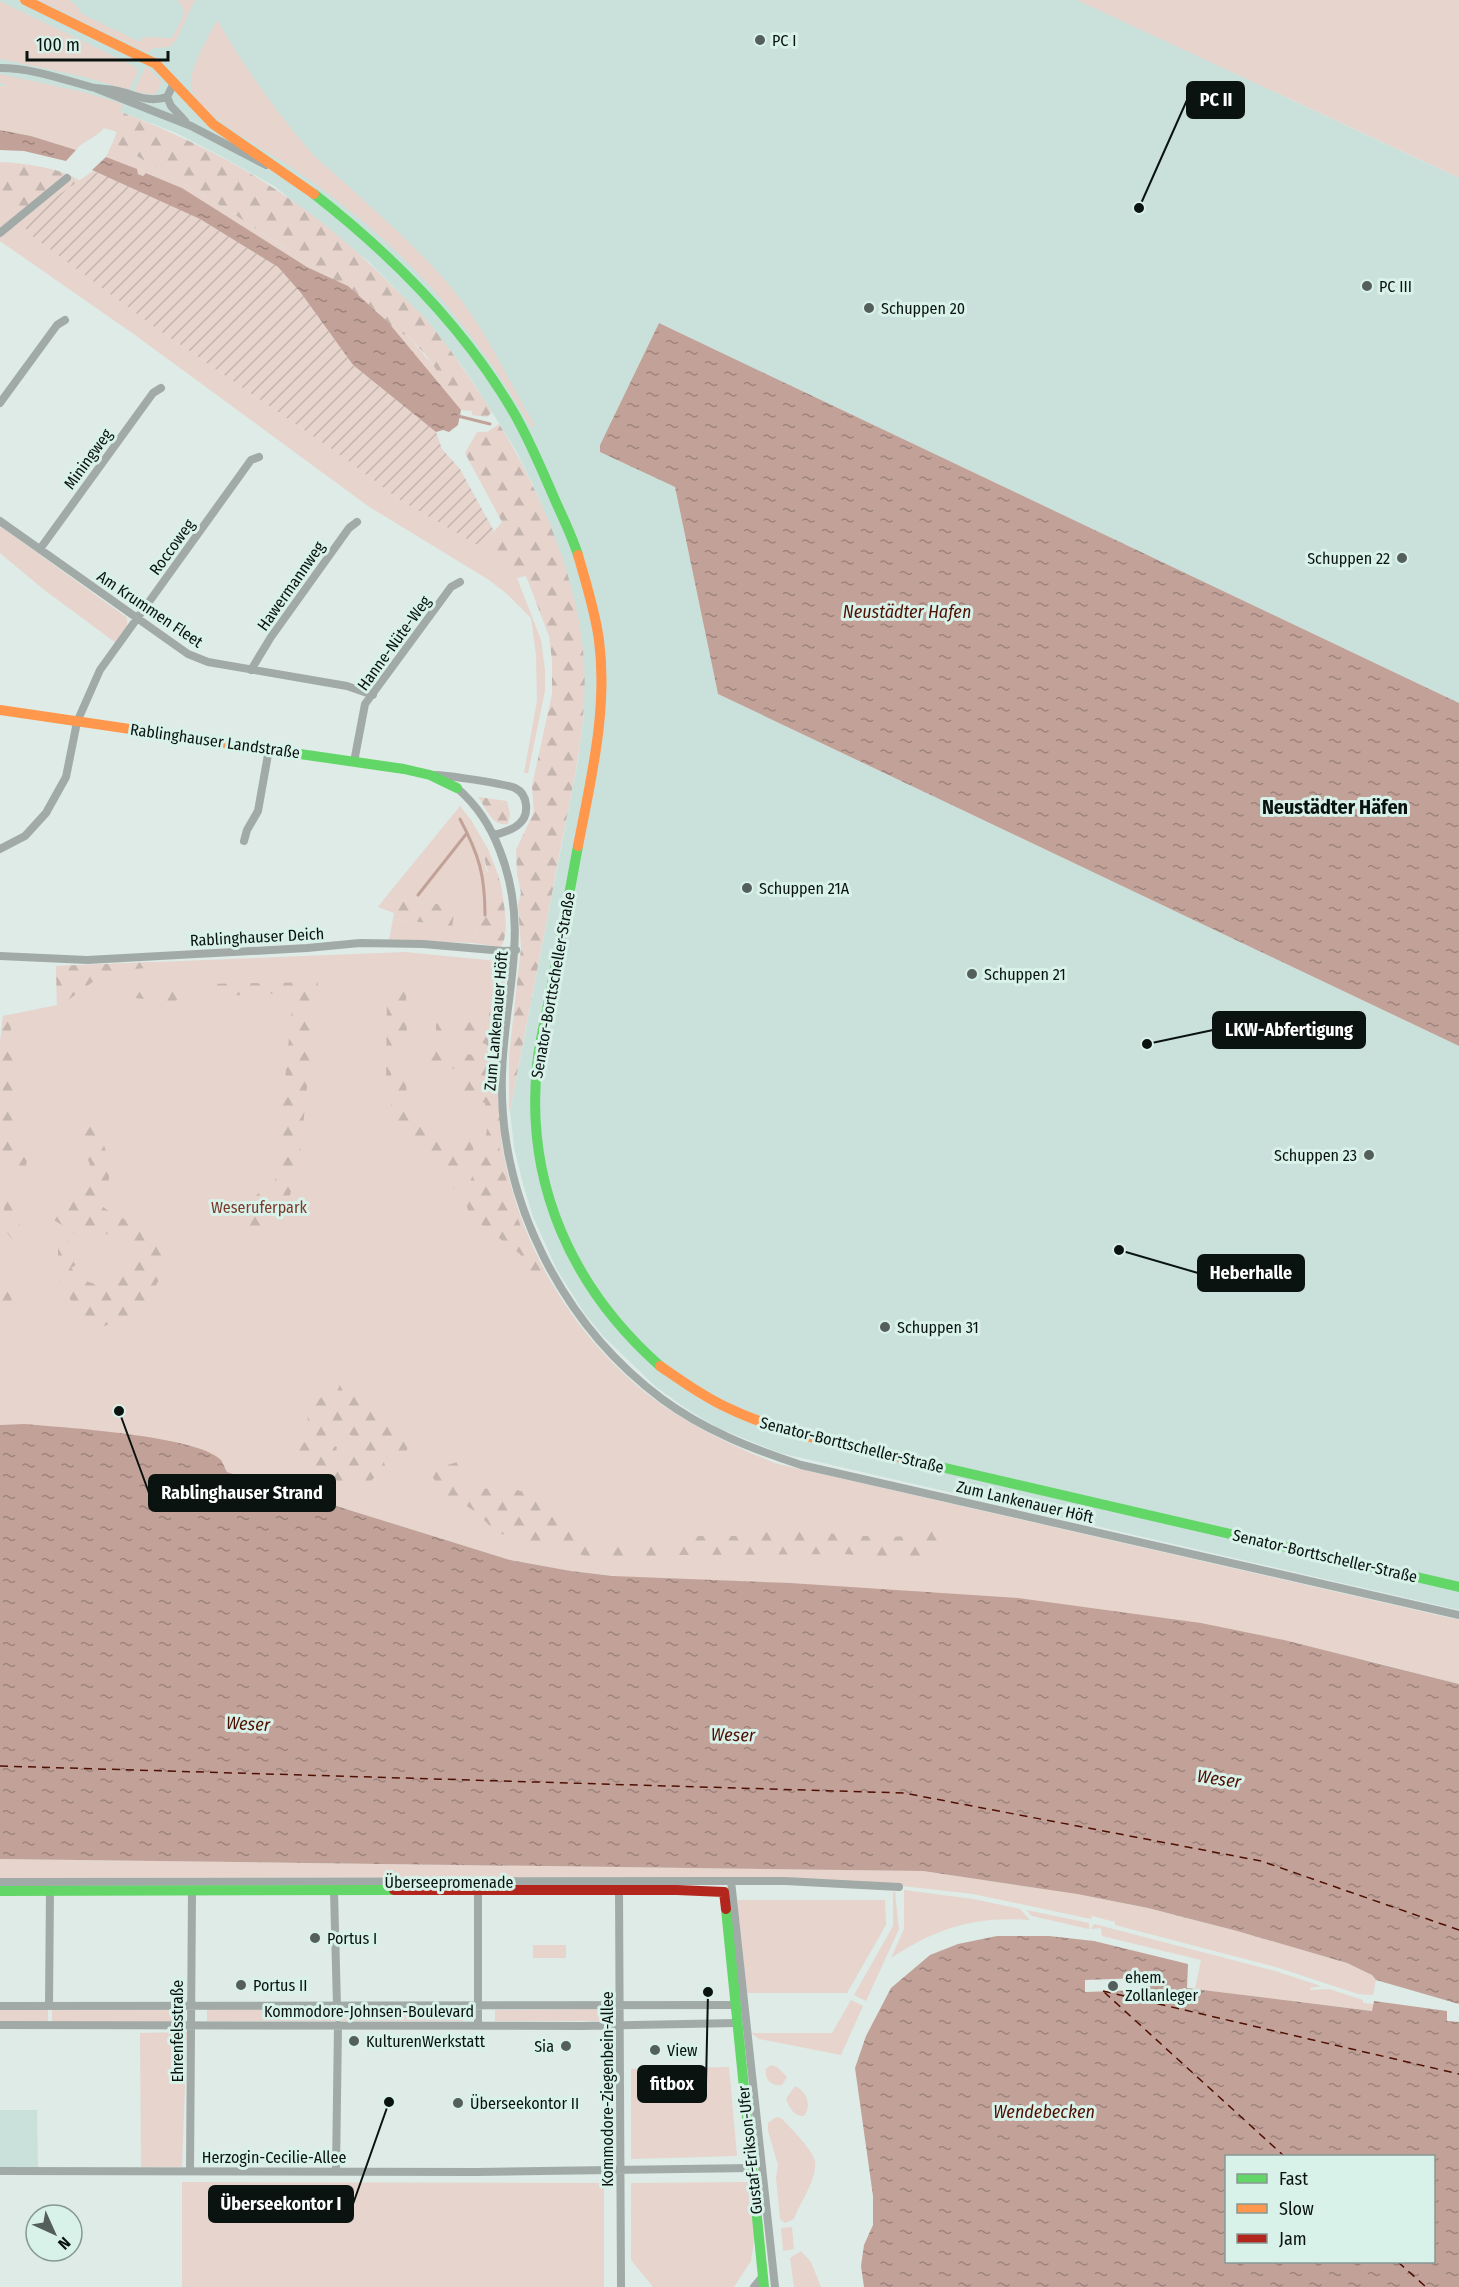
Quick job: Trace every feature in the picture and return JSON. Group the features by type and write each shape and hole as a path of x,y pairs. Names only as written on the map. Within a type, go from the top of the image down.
{"street":[{"name":"Senator-Borttscheller-Straße","path":"25,0 156,64 213,124 343,216 396,263 479,360 513,412 538,459 575,547 588,588 599,640 601,702 599,732 537,1063 536,1136 554,1214 568,1246 590,1285 618,1324 642,1350 688,1386 742,1416 789,1432 1459,1587"},
{"name":"Senator-Borttscheller-Straße","path":"0,66 95,88 191,126 281,173"},
{"path":"174,83 167,97 177,113 191,126"},
{"name":"Senator-Borttscheller-Straße","path":"95,88 119,91 146,100 167,97"},
{"path":"0,232 67,177"},
{"path":"0,403 57,325 65,320"},
{"name":"Miningweg","path":"40,549 153,393 161,388"},
{"name":"Roccoweg","path":"0,849 25,836 49,816 66,777 77,722 100,670 251,460 259,457"},
{"name":"Am Krummen Fleet","path":"0,521 188,654 208,662 347,686 373,695"},
{"name":"Hawermannweg","path":"251,670 271,637 349,528 357,522"},
{"name":"Hanne-Nüte-Weg","path":"354,762 366,704 451,587 460,582"},
{"name":"Rablinghauser Landstraße","path":"0,710 430,775 442,774 514,788 526,800 525,814 520,824 494,835"},
{"path":"244,841 247,830 258,811 269,749"},
{"name":"Rablinghauser Landstraße","path":"430,775 457,788"},
{"name":"Zum Lankenauer Höft","path":"457,788 473,804 494,835 511,882 517,924 516,950 502,1075 507,1143 519,1192 546,1263 567,1299 603,1345 663,1400 690,1418 742,1445 801,1465 1459,1615"},
{"name":"Rablinghauser Deich","path":"0,956 87,960 360,943 423,944 516,950"},
{"path":"731,1881 728,1892 775,2287"},
{"name":"Überseepromenade","path":"0,1882 785,1881 898,1887"},
{"name":"Überseepromenade","path":"0,1891 619,1890 728,1892"},
{"name":"Kommodore-Ziegenbein-Allee","path":"619,1890 621,2287"},
{"path":"49,2005 50,1891"},
{"name":"Ehrenfelsstraße","path":"190,2171 192,1891"},
{"path":"334,1891 338,2006"},
{"path":"478,1891 478,2025"},
{"name":"Gustaf-Erikson-Ufer","path":"728,1892 736,2005 763,2282 754,2287"},
{"name":"Kommodore-Johnsen-Boulevard","path":"0,2006 736,2005"},
{"name":"Kommodore-Johnsen-Boulevard","path":"0,2025 738,2023"},
{"path":"336,2170 338,2025"},
{"name":"Herzogin-Cecilie-Allee","path":"0,2171 476,2172 751,2168"}],"shaded area":[{"path":"0,0 1077,0 1459,178 1459,703 659,323 600,445 600,452 675,487 718,694 1459,1046 1459,1610 780,1453 718,1428 685,1408 656,1387 603,1336 585,1314 557,1270 533,1217 514,1147 510,1111 578,761 584,712 584,661 576,610 551,527 533,485 516,451 465,370 428,322 369,262 274,186 174,132 124,113 36,91 0,86"},
{"path":"0,2110 37,2110 38,2167 0,2167"}],"green space":[{"path":"38,0 69,0 82,14 140,42 143,37 172,38 184,15 182,6 177,0 195,0 176,40 169,47 153,48 148,53"},
{"path":"1077,0 1459,0 1459,178 1451,174"},
{"path":"0,1 136,67 138,72 129,90 81,76 0,59"},
{"path":"217,20 260,87 309,150 413,246 450,286 486,337 535,426 531,427 482,350 427,283 397,252 330,195 237,133 198,101 192,91 192,75 199,55"},
{"path":"146,66 162,82 157,92 152,95 134,91"},
{"path":"0,74 83,92 123,104 120,112 124,113 117,132 104,128 76,150 31,136 0,130 0,86 4,87 5,84 0,83"},
{"path":"124,113 200,146 235,165 301,207 332,231 363,257 425,318 454,355 492,412 487,417 472,415 472,411 450,389 425,354 407,335 397,333 378,312 328,276 307,267 283,252 285,248 228,210 113,142"},
{"path":"113,142 228,210 286,249 283,252 182,188 147,173 143,176 106,157"},
{"path":"0,162 53,170 73,176 80,181 23,220 6,211 0,212"},
{"path":"93,171 146,192 200,219 278,267 301,293 353,365 436,432 442,449 460,469 494,531 481,547 400,500 336,452 156,328 27,232 23,220"},
{"path":"6,211 23,220 28,232 156,328 336,452 400,500 481,547 517,578 541,640 545,670 545,691 528,773 524,773 537,701 536,655 531,618 489,580 368,506 135,335 0,241 0,212"},
{"path":"397,333 407,335 472,411 461,410 452,401"},
{"path":"499,424 543,508 566,570 581,632 585,686 574,781 510,1111 509,1056 521,948 518,904 521,893 516,850 534,812 532,786 552,694 552,660 549,636 526,576 517,578 481,547 502,522 465,453 477,432 487,432"},
{"path":"0,526 126,617 126,627 116,643 43,589 0,553"},
{"path":"478,797 507,801 510,814 508,824 494,820"},
{"path":"460,806 471,820 468,823 482,850 486,870 498,881 499,877 502,890 493,892 490,898 490,914 479,924 473,943 389,940 393,919 428,923 447,930 437,904 385,898"},
{"path":"471,820 488,849 499,881 488,871 480,846 467,823"},
{"path":"502,890 506,926 501,947 473,943 479,924 489,914 490,898 493,892"},
{"path":"385,898 437,904 450,909 454,915 452,927 447,930 428,923 393,919 394,913 378,907"},
{"name":"Weseruferpark","path":"405,952 507,962 497,1089 503,1151 513,1195 528,1236 571,1314 599,1348 630,1379 665,1407 720,1439 778,1464 1459,1620 1459,1684 1366,1660 571,1571 510,1560 227,1472 220,1459 83,1431 56,1427 0,1425 0,1043 3,1016 57,1005 56,966"},
{"path":"498,961 507,962 498,1063 498,1103 502,1129 499,1147 516,1215 529,1247 546,1278 538,1283 526,1268 520,1254 470,1216 464,1198 485,1143 487,1129 485,1103 454,1095 438,1076 484,1084 483,1076 431,1063 423,1055 425,1047 485,1057 487,1045 476,1039 436,1032 436,1025 438,1021 488,1023 494,973"},
{"path":"154,962 145,968 106,972 64,1003 57,1005 56,966"},
{"path":"318,982 300,1155 283,1223 274,1219 265,1223 268,1238 254,1241 239,1224 243,1205 275,1181 293,998 275,994 225,995 204,991 206,984"},
{"path":"118,986 175,992 180,994 180,997 174,1002 115,996 113,990"},
{"path":"406,988 407,1036 386,1088 387,989"},
{"path":"10,1015 17,1122 16,1148 27,1160 24,1176 0,1156 0,1043 3,1016"},
{"path":"404,1072 407,1111 421,1128 449,1152 461,1153 470,1136 476,1141 458,1192 386,1123"},
{"path":"93,1125 99,1134 109,1164 108,1184 101,1205 148,1233 155,1240 163,1255 160,1278 142,1305 134,1312 97,1329 79,1315 58,1278 58,1248 52,1235 53,1228 83,1251 82,1261 71,1268 83,1280 109,1289 110,1282 105,1272 112,1274 115,1283 126,1272 131,1257 121,1241 105,1233 87,1241 54,1220 54,1214 68,1188 78,1187 86,1178 90,1164 77,1138 85,1128"},
{"path":"11,1197 17,1200 20,1227 34,1243 32,1248 16,1243 10,1237 4,1223 6,1198"},
{"path":"0,1271 16,1310 0,1327 2,1306"},
{"path":"348,1380 372,1403 395,1419 406,1431 408,1438 404,1456 391,1453 383,1461 387,1469 384,1477 375,1477 361,1486 343,1483 321,1474 286,1453 297,1445 317,1442 337,1447 336,1451 354,1457 360,1439 343,1432 339,1441 310,1434 300,1436 308,1421 307,1411 325,1394 337,1392 341,1381"},
{"path":"464,1460 467,1469 463,1488 507,1487 550,1500 561,1512 573,1539 588,1545 620,1547 661,1542 662,1554 656,1561 585,1556 496,1532 476,1512 465,1505 446,1500 431,1474 434,1469"},
{"path":"926,1524 939,1527 935,1561 844,1554 675,1555 676,1540 687,1536 736,1536 784,1530 880,1537 916,1536"},
{"path":"0,1859 923,1871 1077,1894 1148,1908 1347,1963 1372,1975 1376,1980 1373,1995 1358,1994 1276,1967 1115,1925 1115,1922 1092,1916 1091,1919 973,1894 893,1885 771,1877 0,1878"},
{"path":"904,1890 973,1899 1020,1909 1030,1920 991,1920 957,1926 924,1939 891,1958 904,1929"},
{"path":"893,1892 895,1892 899,1929 866,2001 854,1995 893,1926"},
{"path":"737,1900 885,1900 886,1925 847,1993 747,1993"},
{"path":"1026,1910 1089,1923 1089,1929 1032,1916"},
{"path":"1094,1924 1275,1971 1321,1986 1310,1988 1311,1990 1329,1989 1363,2000 1363,2003 1373,2004 1373,2011 1195,1989 1201,1960 1102,1936 1101,1928 1091,1929"},
{"path":"533,1945 566,1945 566,1958 533,1958"},
{"path":"851,2000 863,2006 841,2055 759,2039 751,2033 832,2033"},
{"path":"0,2009 48,2009 48,2021 0,2022"},
{"path":"207,2009 336,2009 336,2021 207,2021"},
{"path":"340,2009 463,2009 463,2021 340,2021"},
{"path":"605,2009 605,2021 495,2021 495,2010"},
{"path":"52,2010 177,2010 177,2022 52,2022"},
{"path":"187,2032 182,2167 141,2167 140,2033"},
{"path":"771,2065 777,2067 787,2077 782,2085 775,2085 767,2079 766,2069"},
{"path":"729,2067 737,2156 631,2159 631,2069"},
{"path":"795,2086 803,2092 807,2099 808,2108 804,2116 795,2113 786,2099"},
{"path":"776,2117 781,2118 801,2139 815,2162 811,2183 794,2219 785,2223 780,2219 776,2177 778,2165 768,2131 768,2123"},
{"path":"182,2182 604,2183 604,2287 182,2287"},
{"path":"748,2182 755,2235 751,2261 734,2287 653,2287 631,2260 631,2183"},
{"path":"792,2227 794,2249 783,2251 781,2228"},
{"path":"801,2251 811,2262 821,2287 794,2287 790,2258"}],"water":[{"path":"0,130 31,136 76,150 66,161 24,151 0,150"},
{"path":"106,157 137,169 138,174 143,176 146,173 182,188 307,267 348,286 388,322 461,410 458,425 449,432 443,430 436,432 353,365 301,293 278,267 200,219 92,170"},
{"name":"Neustädter Hafen","path":"659,323 1459,703 1459,1046 718,694 675,487 600,452 600,445"},
{"name":"Weser","path":"24,1424 128,1434 186,1445 208,1452 221,1460 227,1472 510,1560 613,1576 790,1583 1018,1598 1201,1623 1284,1640 1459,1684 1459,2004 1376,1980 1372,1975 1347,1963 1148,1908 1077,1894 923,1871 0,1859 0,1425"},
{"name":"Wendebecken","path":"997,1936 1049,1936 1094,1941 1188,1964 1187,1988 1372,2011 1374,2001 1447,2011 1447,2021 1459,2022 1459,2287 864,2287 861,2266 864,2245 873,2225 873,2196 855,2068 866,2036 891,1988 930,1955 958,1944"}],"pier":[{"path":"1140,1978 1141,1990 1085,1992 1085,1980"}],"waterway":[{"path":"458,416 490,424"},
{"path":"460,819 480,866 485,915"},
{"path":"418,895 467,833"}],"ferry route":[{"path":"0,1766 904,1793 1261,1861 1459,1930"},
{"path":"1103,1991 1459,2074"},
{"path":"1104,1992 1283,2155"},
{"path":"1399,2263 1426,2287"}],"traffic: fast":[{"path":"314,194 398,267 473,351 494,381 525,434 578,555"},
{"path":"293,753 404,769 430,775 457,788"},
{"path":"578,846 538,1057 535,1110 539,1152 547,1192 561,1231 579,1268 602,1303 629,1336 660,1366"},
{"path":"902,1458 1459,1587"},
{"path":"0,1891 394,1890"},
{"path":"726,1909 764,2287"}],"traffic: slow":[{"path":"25,0 156,64 213,124 314,194"},
{"path":"578,555 597,629 601,666 597,744 578,846"},
{"path":"0,710 293,753"},
{"path":"660,1366 709,1398 768,1424 902,1458"}],"traffic: jam":[{"path":"394,1890 724,1892 726,1909"}],"place":[{"name":"PC I","path":"760,40"},
{"name":"PC II","path":"1139,208"},
{"name":"PC III","path":"1367,286"},
{"name":"Schuppen 20","path":"869,308"},
{"name":"Schuppen 22","path":"1402,558"},
{"name":"Schuppen 21A","path":"747,888"},
{"name":"Schuppen 21","path":"972,974"},
{"name":"LKW-Abfertigung","path":"1147,1044"},
{"name":"Schuppen 23","path":"1369,1155"},
{"name":"Heberhalle","path":"1119,1250"},
{"name":"Schuppen 31","path":"885,1327"},
{"name":"Rablinghauser Strand","path":"119,1411"},
{"name":"Portus I","path":"315,1938"},
{"name":"Portus II","path":"241,1985"},
{"name":"ehem. Zollanleger","path":"1113,1986"},
{"name":"fitbox","path":"708,1992"},
{"name":"KulturenWerkstatt","path":"354,2041"},
{"name":"Sia","path":"566,2046"},
{"name":"View","path":"655,2050"},
{"name":"Überseekontor I","path":"389,2102"},
{"name":"Überseekontor II","path":"458,2103"}],"district":[{"name":"Neustädter Häfen","path":"1335,807"}]}
